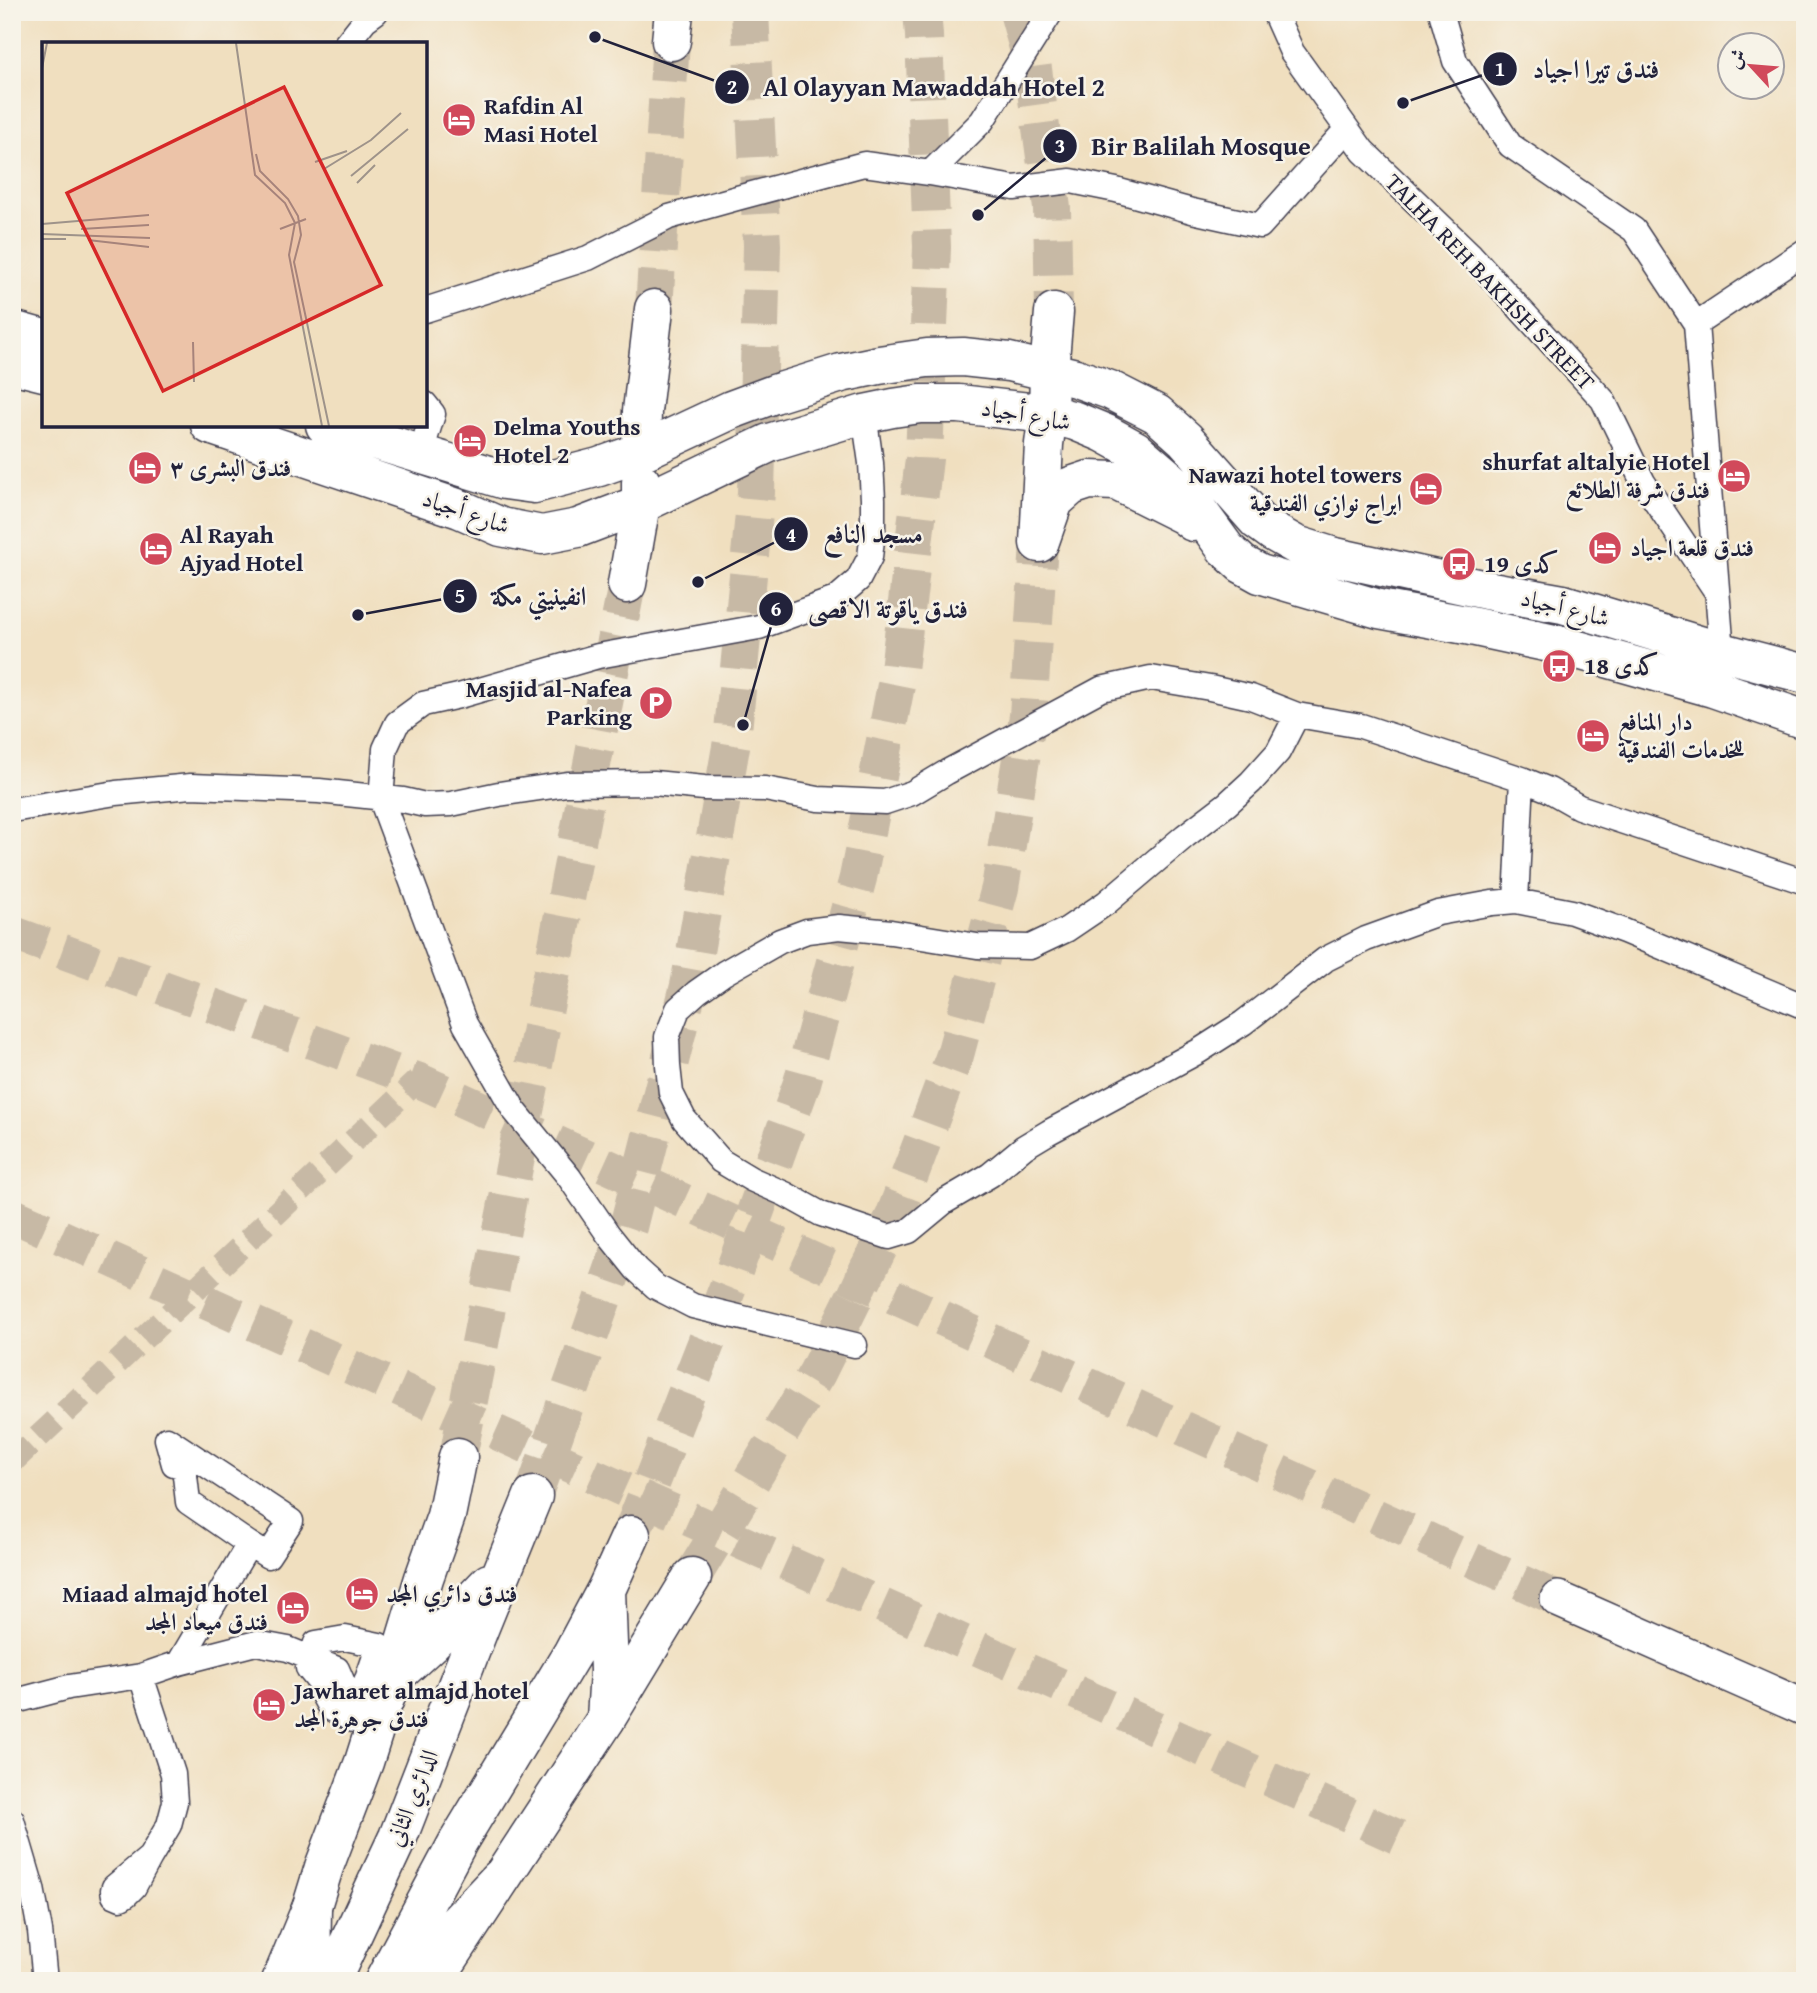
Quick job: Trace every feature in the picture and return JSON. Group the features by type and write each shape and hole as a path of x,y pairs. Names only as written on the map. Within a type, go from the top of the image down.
{"main road":[{"path":"627,584 641,504 644,386 654,309"},
{"path":"1054,312 1039,543 1054,501 1071,486 1088,480 1102,480 1116,481 1184,515 1226,549"},
{"path":"12,330 42,338"},
{"name":"شارع أجياد","path":"331,427 505,480 534,484 641,452 731,410 841,373 928,358 963,357 1009,362 1076,378 1110,390 1157,414 1185,439 1258,521 1296,545 1331,556 1563,604 1805,674"},
{"path":"12,364 42,372"},
{"name":"شارع أجياد","path":"216,427 460,509 501,527 542,535 578,528 641,504 769,443 863,414 920,404 959,404 1048,414 1075,421 1135,450 1179,488 1226,549 1242,564 1260,574 1379,609 1564,646 1713,688 1805,719"},
{"path":"281,1981 312,1906 364,1762 378,1695 446,1516 458,1457"},
{"name":"الدائري الثاني","path":"331,1981 398,1837 533,1496"},
{"path":"384,1981 458,1842 573,1652 631,1535"},
{"path":"378,1695 503,1569"},
{"path":"434,1981 606,1718 692,1577"},
{"path":"606,1590 609,1659 606,1718"},
{"path":"407,1981 427,1955 499,1880"},
{"path":"311,1981 312,1906"}],"street":[{"path":"348,42 365,20 376,12"},
{"path":"930,173 982,121 1051,12"},
{"name":"TALHA REH BAKHSH STREET","path":"1274,12 1292,52 1363,150 1471,255 1603,400 1643,482 1718,595"},
{"path":"1441,12 1455,61 1510,145 1634,230 1696,324 1722,652"},
{"path":"427,309 588,258 669,217 864,164 1014,188 1071,181 1261,226 1347,129"},
{"path":"1696,324 1805,251"},
{"path":"420,456 433,414 427,406"},
{"path":"855,1345 693,1306 656,1287 636,1269 569,1177 514,1110 465,1024 381,799 384,750 397,723 423,704 598,656 759,626 836,600 858,580 870,557 873,499 871,463 863,414"},
{"path":"12,810 116,793 191,786 318,791 403,800 425,805 451,804 567,784 654,783 704,788 765,789 818,799 885,802 912,793 1101,689 1151,678 1251,698 1297,715 1361,726 1521,779 1549,790 1579,807 1805,882"},
{"path":"1297,715 1278,752 1227,804 1106,903 1066,930 1030,947 977,946 891,932 839,927 807,931 780,941 724,973 678,1009 667,1037 671,1093 684,1119 721,1161 751,1179 821,1214 889,1237 909,1231 944,1202 990,1175 1024,1147 1199,1051 1243,1023 1326,960 1366,939 1438,913 1516,901 1572,912 1805,1007"},
{"path":"1516,901 1521,779"},
{"path":"167,1439 291,1521 268,1556 249,1544 188,1502 184,1467 174,1464 167,1439"},
{"path":"179,1663 249,1544"},
{"path":"1558,1599 1805,1708"},
{"path":"12,1702 69,1687 141,1676 256,1643 288,1649 311,1658 337,1668 350,1699 378,1695 379,1645 345,1638 316,1643 311,1658"},
{"path":"141,1676 173,1774 175,1802 169,1825 150,1857"},
{"path":"12,1820 32,1888 45,1981"}],"tunnel":[{"path":"533,1496 628,1227 689,986 732,741 756,493 762,245 750,12"},
{"path":"631,1535 730,1282 802,1083 858,878 899,670 924,459 932,247 922,12"},
{"path":"1018,12 1032,62 1052,208 1054,312"},
{"path":"654,309 671,41"},
{"path":"692,1577 817,1373 894,1217 955,1055 1000,888 1028,716 1039,543"},
{"path":"458,1457 627,584"},
{"path":"12,933 418,1080 1558,1599"},
{"path":"12,1462 418,1080"},
{"path":"12,1215 1398,1837"}],"place":[{"name":"Al Olayyan Mawaddah Hotel 2","path":"595,37"},
{"name":"فندق تيرا اجياد","path":"1403,103"},
{"name":"Rafdin Al Masi Hotel","path":"459,120"},
{"name":"Bir Balilah Mosque","path":"978,215"},
{"name":"Delma Youths Hotel 2","path":"470,441"},
{"name":"فندق البشرى ٣","path":"145,468"},
{"name":"shurfat altalyie Hotel فندق شرفة الطلائع","path":"1734,476"},
{"name":"Nawazi hotel towers ابراج نوازي الفندقية","path":"1426,489"},
{"name":"فندق قلعة اجياد","path":"1605,548"},
{"name":"Al Rayah Ajyad Hotel","path":"156,549"},
{"name":"كدى 19","path":"1459,564"},
{"name":"مسجد النافع","path":"698,582"},
{"name":"انفينيتي مكة","path":"358,615"},
{"name":"كدى 18","path":"1559,666"},
{"name":"Masjid al-Nafea Parking","path":"656,703"},
{"name":"فندق ياقوتة الاقصى","path":"743,725"},
{"name":"دار المنافع للخدمات الفندقية","path":"1593,736"},
{"name":"فندق دائري المجد","path":"362,1594"},
{"name":"Miaad almajd hotel فندق ميعاد المجد","path":"293,1608"},
{"name":"Jawharet almajd hotel فندق جوهرة المجد","path":"269,1705"}]}
